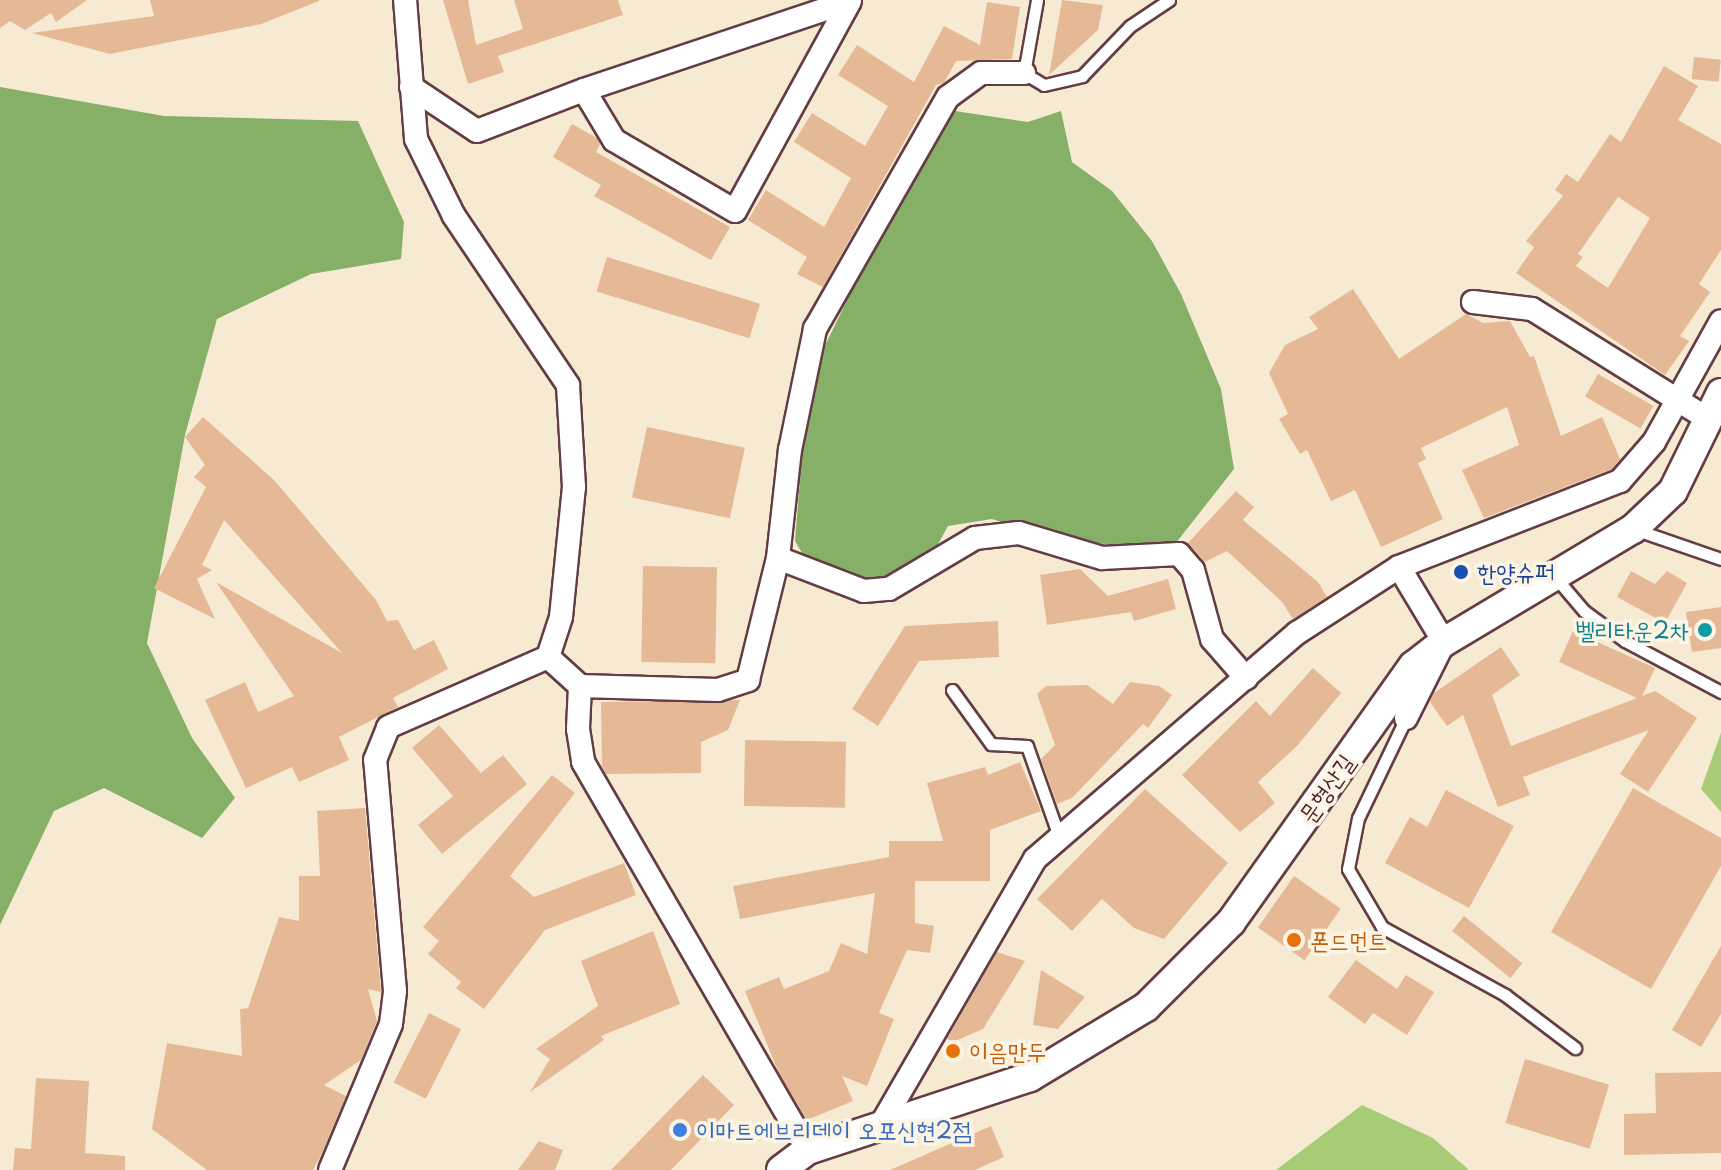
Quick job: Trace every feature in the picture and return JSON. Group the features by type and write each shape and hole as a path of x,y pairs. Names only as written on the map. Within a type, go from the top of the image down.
{"street":[{"path":"330,1170 391,1024 395,991 375,760 388,727 548,657 561,617 574,487 568,385 454,216 416,139 405,0"},
{"path":"411,87 477,131 584,90 850,1 735,211 614,140 584,90"},
{"path":"548,657 580,686 718,690 748,680 778,558 790,450 815,329 948,97 981,73 1024,73"},
{"path":"1473,302 1532,309 1708,419"},
{"path":"882,1123 1035,859 1297,633 1399,567 1620,481 1654,442 1721,321"},
{"name":"문형산길","path":"781,1170 808,1150 882,1123 1030,1077 1146,1007 1231,922 1413,666 1444,642 1556,578 1633,529 1673,491 1721,393"},
{"path":"778,558 864,591 889,589 975,538 1019,533 1102,558 1179,554 1193,570 1212,639 1246,678"},
{"path":"1399,567 1444,642 1406,718"},
{"path":"580,686 578,729 583,762 808,1150"}],"lane":[{"path":"1037,0 1024,73 1044,85 1082,76 1130,26 1169,0"},
{"path":"1633,529 1721,559"},
{"path":"1556,578 1584,611 1625,641 1721,692"},
{"path":"952,690 991,744 1027,746 1060,839"},
{"path":"1406,718 1358,818 1348,869 1382,927 1505,995 1575,1048"}],"green space":[{"path":"0,87 164,116 358,121 404,222 401,259 311,274 217,319 185,435 147,643 192,738 235,798 202,838 104,788 54,811 0,925"},
{"path":"955,111 1028,122 1061,111 1072,162 1112,191 1152,241 1181,294 1221,389 1234,469 1168,553 1041,535 992,519 948,526 926,566 842,586 813,572 795,541 808,380 915,162"},
{"path":"1721,733 1721,812 1701,789"},
{"path":"1362,1105 1433,1138 1469,1170 1276,1170"}],"building":[{"path":"0,0 87,0 56,22 51,13 25,30 10,21 0,28"},
{"path":"150,0 319,1 261,24 110,54 32,33 154,16"},
{"path":"443,0 468,0 476,45 523,29 514,0 618,0 623,15 498,56 504,72 468,84"},
{"path":"1062,0 1103,5 1098,30 1049,75"},
{"path":"987,2 1020,7 1012,59 956,61 944,83 936,85 823,287 797,274 807,257 748,220 766,190 824,227 851,178 794,142 812,113 865,146 888,106 838,75 857,45 914,82 944,26 980,45"},
{"path":"1694,57 1721,60 1719,82 1692,79"},
{"path":"1664,66 1698,86 1678,120 1721,144 1721,250 1699,284 1710,292 1680,336 1689,341 1665,375 1516,273 1534,247 1526,241 1563,196 1555,190 1566,174 1578,182 1610,134 1621,142","holes":["1618,197 1650,218 1608,288 1576,266 1583,257 1578,254"]},
{"path":"572,124 597,138 600,144 596,152 730,227 711,260 594,196 601,185 553,157"},
{"path":"607,257 760,304 749,338 596,291"},
{"path":"1353,289 1399,359 1466,314 1483,323 1510,321 1530,357 1534,356 1561,436 1602,417 1620,459 1612,469 1484,518 1462,470 1519,445 1507,407 1421,448 1426,459 1418,463 1443,519 1381,547 1355,490 1331,501 1307,450 1300,454 1279,419 1288,414 1269,373 1285,345 1318,329 1309,317"},
{"path":"1598,374 1653,406 1640,429 1585,397"},
{"path":"203,417 275,481 376,600 387,621 398,620 414,650 434,640 448,669 393,698 398,707 339,737 349,760 299,782 292,767 246,788 205,700 245,682 258,712 294,696 216,582 342,653 224,520 202,565 212,570 197,579 215,619 154,588 206,487 194,477 205,465 185,437"},
{"path":"647,427 745,448 730,518 632,497"},
{"path":"1236,491 1254,507 1243,520 1318,582 1327,597 1293,619 1282,602 1227,551 1205,562 1188,543"},
{"path":"643,566 717,567 715,663 641,662"},
{"path":"1080,569 1108,596 1168,579 1176,609 1134,621 1131,612 1047,625 1040,575"},
{"path":"1631,571 1655,584 1667,571 1687,583 1665,623 1617,597"},
{"name":"벨리타운2차","path":"1721,607 1721,648 1692,652 1686,612"},
{"path":"998,621 999,657 919,661 878,726 852,709 905,626"},
{"path":"1573,631 1655,668 1642,696 1655,691 1697,718 1648,792 1620,774 1649,730 1523,777 1530,795 1498,807 1463,715 1447,726 1430,702 1434,693 1501,647 1520,675 1492,695 1511,746 1637,698 1559,662"},
{"path":"1313,668 1341,693 1297,746 1258,782 1275,803 1240,832 1182,775 1256,701 1270,716"},
{"path":"1130,682 1159,686 1172,695 1148,728 1143,724 1072,798 1057,804 1041,759 1055,745 1037,694 1046,686 1087,685 1113,704"},
{"path":"740,700 728,730 701,742 701,773 606,774 602,766 601,702"},
{"path":"439,725 481,773 503,755 527,784 442,854 418,825 453,796 412,748"},
{"path":"745,740 846,742 845,808 744,806"},
{"path":"1020,762 1041,811 990,830 990,881 915,881 915,923 934,926 930,953 907,950 879,1013 894,1019 867,1086 842,1076 853,1101 807,1120 779,1073 745,991 779,977 784,989 829,971 841,943 867,954 875,893 740,919 733,886 889,857 889,841 943,841 927,783 985,767 988,775"},
{"path":"552,775 575,793 510,876 534,897 624,863 636,895 545,930 484,1009 456,988 461,982 428,954 439,941 423,927"},
{"path":"1633,788 1721,838 1721,866 1651,989 1551,932"},
{"path":"1145,789 1228,863 1164,939 1134,928 1102,899 1072,931 1037,899"},
{"path":"1446,790 1514,826 1469,908 1385,863 1410,817 1427,827"},
{"path":"365,808 381,992 368,989 377,1021 361,1060 324,1085 346,1096 322,1153 313,1170 207,1170 152,1129 167,1043 242,1056 240,1009 248,1008 279,917 299,921 299,876 320,876 317,811"},
{"path":"1294,876 1341,909 1305,960 1258,928"},
{"path":"1464,916 1522,963 1510,978 1452,931"},
{"path":"653,931 680,1004 601,1036 604,1040 530,1092 550,1059 536,1049 598,1006 581,961"},
{"path":"1721,946 1721,1014 1701,1047 1672,1030"},
{"path":"997,952 1025,961 983,1029 953,1042 947,1039"},
{"path":"1356,960 1397,989 1406,975 1434,992 1407,1035 1373,1013 1365,1024 1328,997"},
{"path":"1041,970 1085,997 1058,1029 1033,1025"},
{"path":"429,1013 461,1029 426,1099 394,1082"},
{"path":"1525,1059 1609,1085 1590,1149 1505,1123"},
{"path":"1721,1072 1721,1153 1624,1155 1624,1114 1656,1113 1655,1073"},
{"path":"703,1075 734,1105 671,1170 611,1170"},
{"path":"36,1078 89,1081 85,1153 125,1156 125,1170 13,1170 15,1148 31,1149"},
{"path":"991,1126 1004,1157 975,1170 890,1170"},
{"path":"539,1141 563,1150 555,1170 518,1170"}],"place":[{"name":"한양슈퍼","path":"1461,572"},
{"name":"벨리타운2차","path":"1705,630"},
{"name":"폰드먼트","path":"1294,940"},
{"name":"이음만두","path":"953,1051"},
{"name":"이마트에브리데이 오포신현2점","path":"680,1130"}]}
